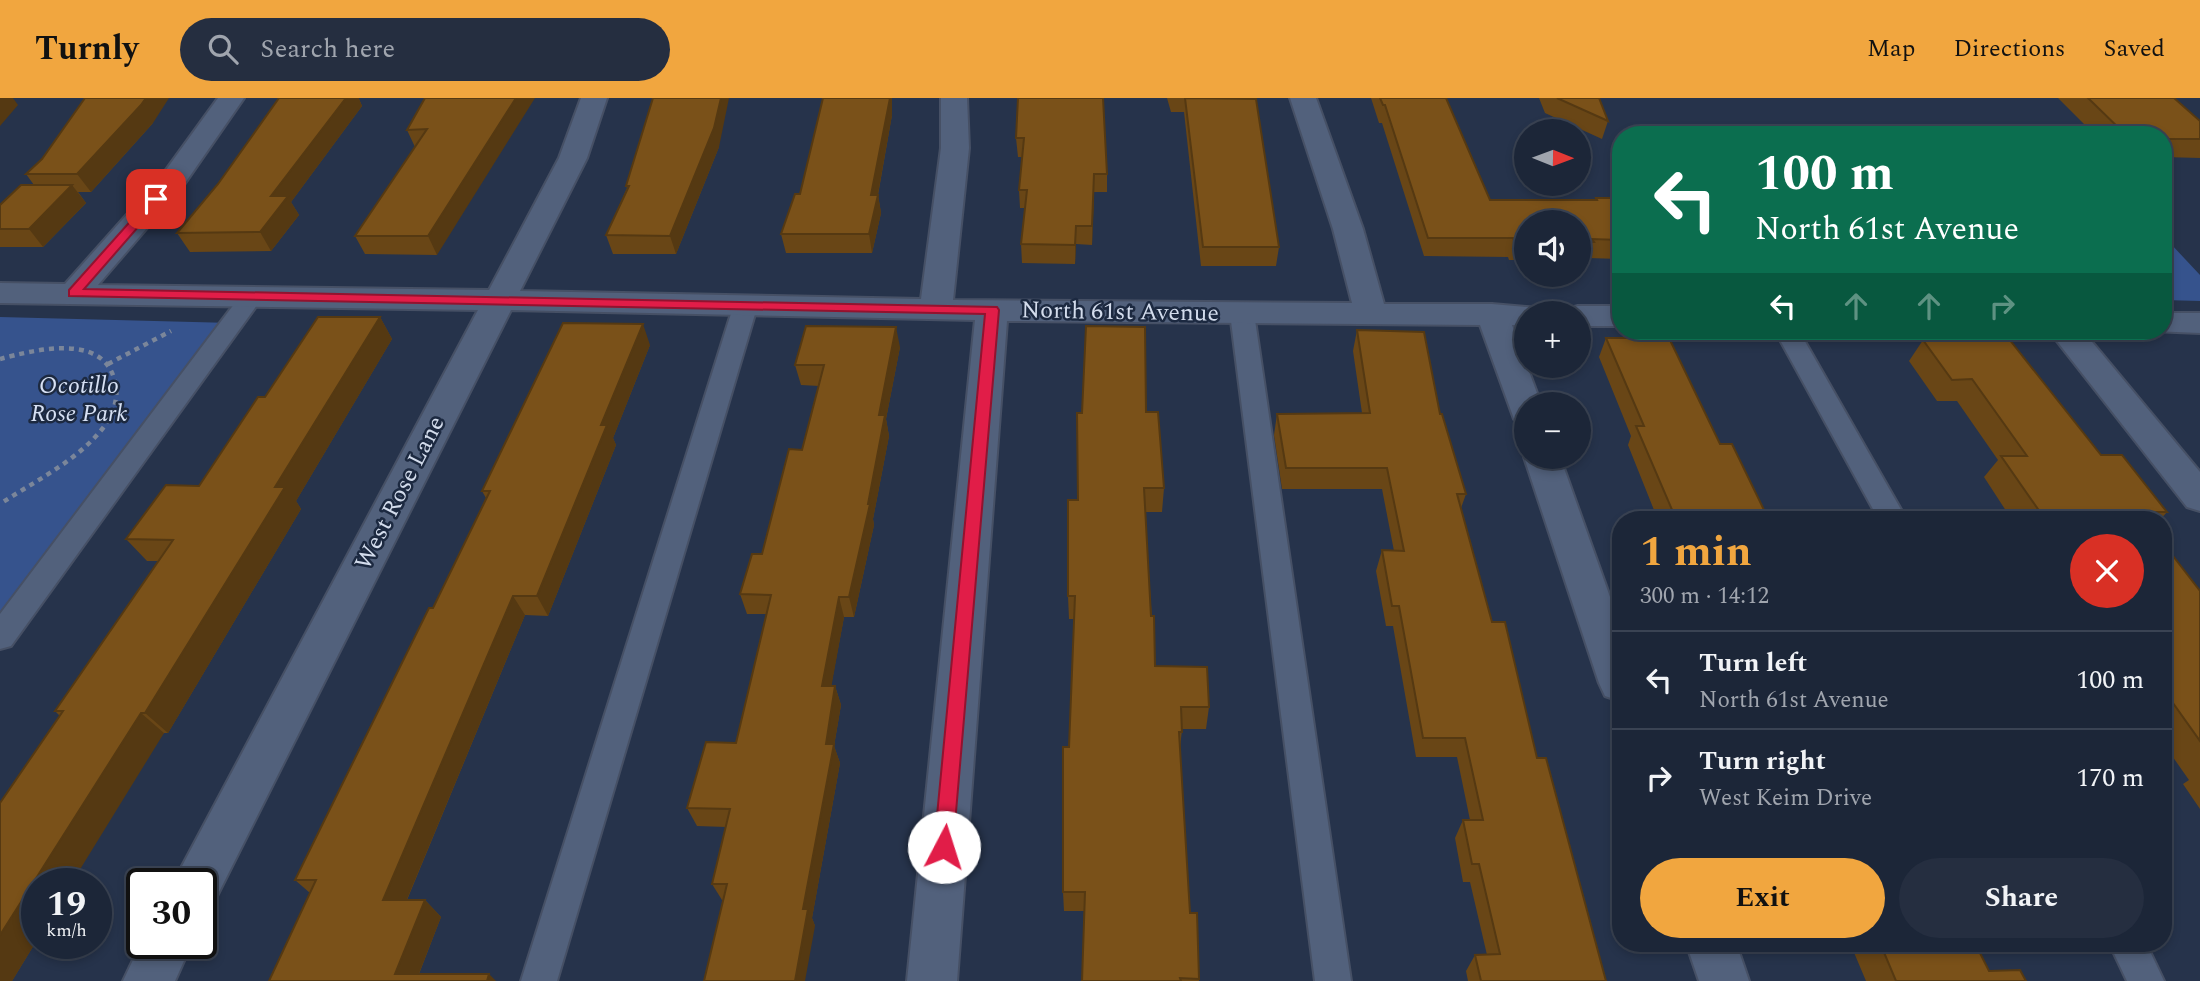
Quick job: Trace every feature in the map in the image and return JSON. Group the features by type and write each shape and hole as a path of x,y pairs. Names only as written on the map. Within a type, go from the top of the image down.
{"street":[{"path":"74,293 173,180 232,98"},
{"name":"West Rose Lane","path":"206,868 573,158 594,98"},
{"path":"936,310 955,148 954,98"},
{"path":"1303,98 1348,229 1371,313"},
{"name":"North 61st Avenue","path":"0,292 746,304 936,310 1514,315"},
{"path":"932,981 992,310"},
{"path":"1492,314 1519,392"},
{"path":"1591,316 1612,316"},
{"path":"2172,323 2200,323"},
{"path":"2072,340 2200,497"},
{"path":"1546,469 1612,660"},
{"path":"1714,952 1724,981"},
{"path":"148,981 159,959"}],"lane":[{"path":"0,637 252,296"},
{"path":"539,981 746,304"},
{"path":"1242,313 1332,981"},
{"path":"1792,340 1889,511"},
{"path":"2132,952 2146,981"}],"path":[{"path":"0,359 57,348 91,352 108,364 118,389 113,412 99,432 58,466 0,504"}],"green space":[{"path":"2172,245 2200,275 2200,301 2172,300"},
{"name":"Ocotillo Rose Park","path":"0,317 232,323 0,637"}],"building":[{"path":"85,98 146,98 77,174 26,174 42,159"},
{"path":"279,98 346,98 271,196 288,196 260,232 177,233 218,184"},
{"path":"425,98 516,98 428,236 355,236 427,129 407,130"},
{"path":"653,98 721,98 714,128 670,236 606,235 629,186 626,186"},
{"path":"823,98 890,98 871,195 878,195 869,234 781,234 795,194 800,194"},
{"path":"1018,98 1103,98 1107,174 1094,174 1092,226 1076,226 1075,245 1021,244 1027,190 1019,190 1024,138 1016,138"},
{"path":"1185,98 1256,99 1279,247 1203,247"},
{"path":"1380,98 1446,98 1490,200 1612,198 1612,240 1592,239 1594,242 1591,242 1591,210 1514,210 1514,240 1428,238 1385,105"},
{"path":"1557,98 1599,98 1608,121"},
{"path":"2088,98 2174,98 2200,121 2200,139 2172,139 2172,126 2117,126"},
{"path":"21,185 72,185 29,229 0,229 0,205"},
{"path":"318,317 380,317 275,487 285,487 145,713 141,713 43,868 21,868 21,902 0,935 0,803 63,711 55,711 173,540 126,539 166,485 199,486 258,397 265,397"},
{"path":"563,323 643,324 601,425 607,425 537,596 513,596 383,900 425,900 395,974 489,974 487,981 269,981 316,880 295,880 429,608 433,608 490,491 482,491"},
{"path":"806,326 896,327 879,415 885,415 870,504 849,597 839,597 822,686 835,686 826,744 834,744 803,909 808,909 795,981 704,981 727,884 712,884 730,809 687,808 706,742 736,743 771,595 740,594 752,554 762,554 789,449 802,450 824,365 795,365"},
{"path":"1086,326 1145,327 1146,412 1158,412 1164,488 1144,488 1155,666 1207,667 1209,707 1181,707 1182,732 1179,732 1190,913 1197,913 1199,979 1082,981 1085,892 1063,892 1063,747 1069,747 1075,596 1068,596 1068,500 1078,500 1077,413 1082,413"},
{"path":"1357,330 1424,332 1440,414 1466,494 1457,494 1492,622 1505,622 1537,758 1546,758 1606,981 1481,981 1475,955 1500,954 1479,864 1472,864 1463,820 1483,820 1465,738 1423,738 1399,606 1392,606 1382,550 1404,551 1387,468 1286,468 1277,414 1370,413"},
{"path":"1606,338 1670,340 1720,444 1732,444 1765,511 1673,511 1636,426 1644,426"},
{"path":"1923,340 2010,340 2101,455 2122,455 2166,511 2039,511 2001,456 2027,456 1972,379 1952,380"},
{"path":"2172,555 2200,591 2200,741 2172,702"},
{"path":"1884,952 1980,952 1989,971 2020,970 2026,981 1896,981"}],"route":[{"path":"156,199 74,293 992,310 944,847"}]}
